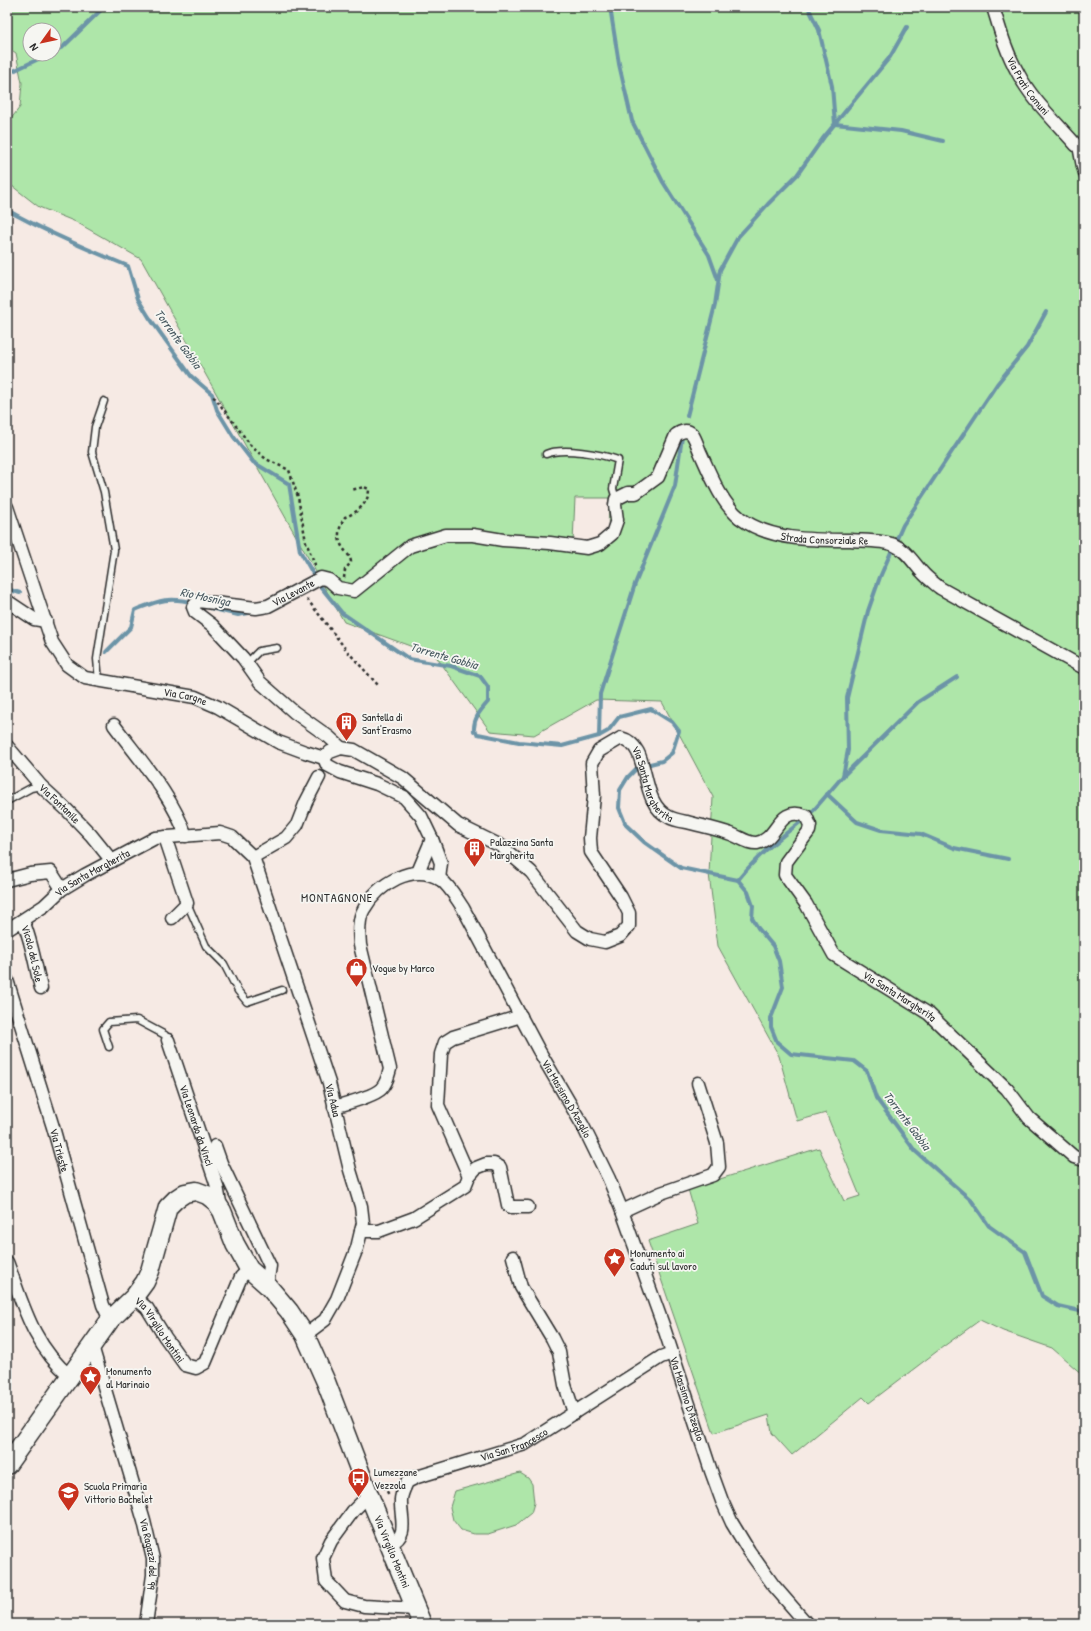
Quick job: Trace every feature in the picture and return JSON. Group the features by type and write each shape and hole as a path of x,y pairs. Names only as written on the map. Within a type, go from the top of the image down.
{"main road":[{"name":"Via Leonardo da Vinci","path":"134,1297 145,1282 150,1270 163,1219 168,1207 185,1193 196,1191 207,1195 216,1202 222,1211 234,1244 249,1269"},
{"name":"Via Virgilio Montini","path":"249,1269 267,1285 289,1311 306,1335 329,1389 369,1495 419,1616"},
{"name":"Via Virgilio Montini","path":"7,1465 110,1320 134,1297"}],"street":[{"name":"Via Prati Comuni","path":"993,7 1004,44 1018,75 1034,97 1080,148"},
{"name":"Strada Consorziale Re","path":"616,499 628,493 636,493 658,478 676,435 680,432 686,431 692,434 708,471 723,498 739,518 760,530 788,536 812,540 867,541 893,545 909,556 922,573 940,588 1084,668"},
{"path":"361,586 387,563 410,546 446,535 474,535 503,540 550,543 587,548 600,544 612,534 617,520 615,505 616,499"},
{"name":"Via Cargne","path":"7,507 52,642 67,665 85,678 195,697 218,707 278,742 324,758 327,765 340,772 377,784 404,797 421,816 432,839 441,863 439,879"},
{"name":"Via Levante","path":"341,748 329,737 294,712 260,682 247,663 212,625 195,612 196,604 256,608 268,606 303,592 321,578 329,580 338,588 346,590 354,591 361,586"},
{"path":"7,601 34,619 46,621"},
{"path":"114,725 164,793 180,818 186,836"},
{"name":"Via Santa Margherita","path":"341,748 354,750 403,778 458,826 502,846 531,872 577,930 590,939 605,942 620,936 629,926 629,913 621,897 591,852 590,838 594,796 592,763 599,751 621,738 628,740 635,748 639,756 651,798 658,810 670,818 732,834 747,842 758,843 767,838 779,823 789,814 799,813 806,816 810,825 809,831 786,862 785,875 806,904 834,955 929,1014 1007,1089 1029,1118 1074,1157 1084,1160"},
{"name":"Via Fontanile","path":"7,746 41,786 91,835 112,861"},
{"path":"324,758 330,752 341,748"},
{"path":"253,857 286,838 297,825 306,802 319,777"},
{"name":"Via Santa Margherita","path":"7,930 44,906 62,889 148,841 164,837 220,833 232,837 253,857"},
{"path":"164,837 187,903 172,918"},
{"path":"334,1107 347,1104 380,1090 387,1082 390,1069 360,945 358,930 363,909 376,894 391,882 405,875 418,872 432,839"},
{"name":"Via Adua","path":"253,857 329,1083 334,1107 361,1206 363,1223 357,1248 337,1299 325,1320 306,1335"},
{"path":"7,880 30,874 51,872 62,889"},
{"name":"Via Massimo D'Azeglio","path":"418,872 439,879 452,890 538,1049 583,1126 622,1211 722,1501 732,1523 749,1551 774,1586 807,1624"},
{"name":"Vicolo del Sole","path":"23,921 34,953 41,988"},
{"name":"Via Trieste","path":"7,980 51,1120 103,1305 110,1320"},
{"path":"469,1176 438,1106 441,1054 445,1042 453,1037 521,1016"},
{"name":"Via Leonardo da Vinci","path":"168,1040 217,1186 222,1211"},
{"path":"622,1211 661,1193 713,1176 719,1167 717,1142 698,1083"},
{"path":"216,1146 221,1163 270,1266 267,1285"},
{"path":"361,1231 379,1231 414,1218 465,1186 469,1176 476,1168 486,1164 494,1164 500,1167 508,1205 510,1208 528,1207"},
{"path":"513,1257 521,1287 560,1352 565,1384 574,1413"},
{"path":"7,1262 32,1329 56,1365 70,1376"},
{"name":"Via Virgilio Montini","path":"134,1297 148,1308 165,1337 185,1365 196,1368 205,1363 242,1277 249,1269"},
{"name":"Via Ragazzi del '99","path":"92,1346 144,1521 153,1559 153,1575 146,1624"},
{"name":"Via San Francesco","path":"390,1544 397,1541 403,1533 401,1498 407,1482 417,1477 524,1444 661,1358 672,1353"},
{"name":"Via Virgilio Montini","path":"369,1495 353,1512 331,1541 323,1558 326,1581 345,1601 419,1616"}],"lane":[{"path":"1080,148 1080,168 1084,180"},
{"path":"99,681 97,659 114,550 104,492 92,452 95,427 104,401"},
{"path":"546,454 551,452 583,453 610,457 618,460 613,489 616,499"},
{"path":"247,663 259,651 277,648"},
{"path":"7,801 30,788 41,786"},
{"path":"187,903 206,946 224,964 238,991 246,1002 282,990"},
{"path":"109,1047 103,1029 109,1022 137,1020 165,1035 168,1040"}],"path":[{"path":"212,397 215,398 252,447 266,459 289,470 298,496 306,542 321,578"},
{"path":"351,490 364,487 369,489 369,495 355,513 344,517 340,525 338,536 343,548 350,554 352,562 345,570 344,578 348,586 361,586"},
{"path":"303,592 348,652 378,685"}],"green space":[{"path":"7,7 1084,7 1084,1376 1052,1348 1003,1331 980,1320 869,1403 863,1397 792,1455 772,1433 769,1415 714,1433 648,1241 698,1224 688,1189 819,1148 844,1201 860,1196 826,1113 797,1121 779,1056 718,946 709,874 713,797 662,702 596,700 534,735 490,731 435,655 344,622 141,259 76,222 39,207 7,182 7,124 20,107 22,83 16,53 7,47","holes":["575,498 609,498 608,534 590,545 573,542"]},
{"path":"520,1473 528,1478 532,1484 534,1503 531,1513 516,1525 488,1534 474,1534 461,1530 453,1520 450,1507 455,1491"}],"waterway":[{"path":"62,47 104,7"},
{"path":"610,7 619,64 632,121 663,182 709,255 718,280"},
{"path":"808,7 819,30 832,86 835,124 901,131 943,141"},
{"path":"687,416 715,305 720,270 738,237 797,175 824,137 890,57 907,27"},
{"path":"7,74 32,62"},
{"name":"Torrente Gobbia","path":"7,210 66,240 128,266 138,299 149,317 191,376 212,394 217,410 233,436 253,462 289,484 300,551 320,586 342,613 409,659 451,666 480,676 488,687 488,702 476,719 474,731 478,734 519,742 562,746 599,736 608,731 619,717 651,709 672,722 679,731 672,753 662,761 638,767 628,777 620,790 619,808 626,825 644,842 681,868 738,880 748,892 753,906 752,918 773,946 779,961 783,987 771,1018 771,1027 777,1042 791,1054 854,1061 867,1071 876,1098 915,1151 971,1200 989,1226 1025,1252 1042,1296 1058,1306 1084,1312"},
{"path":"843,776 848,750 847,698 868,611 880,577 903,525 997,384 1027,347 1046,312"},
{"path":"599,736 600,694 635,584 675,486 682,437"},
{"name":"Rio Mosniga","path":"7,589 20,593"},
{"name":"Rio Mosniga","path":"106,652 131,627 135,610 163,600 177,600 194,603"},
{"name":"Rio Mosniga","path":"210,608 238,615 254,612"},
{"path":"813,811 843,776 918,702 957,677"},
{"path":"827,794 857,822 881,830 921,834 954,848 1008,859"},
{"path":"738,880 759,857 799,823"}],"place":[{"name":"Santella di Sant'Erasmo","path":"347,742"},
{"name":"Palazzina Santa Margherita","path":"474,868"},
{"name":"Vogue by Marco","path":"356,988"},
{"name":"Monumento ai Caduti sul lavoro","path":"615,1278"},
{"name":"Monumento al Marinaio","path":"90,1396"},
{"name":"Lumezzane Vezzola","path":"358,1498"},
{"name":"Scuola Primaria Vittorio Bachelet","path":"69,1512"}],"district":[{"name":"MONTAGNONE","path":"337,898"}]}
